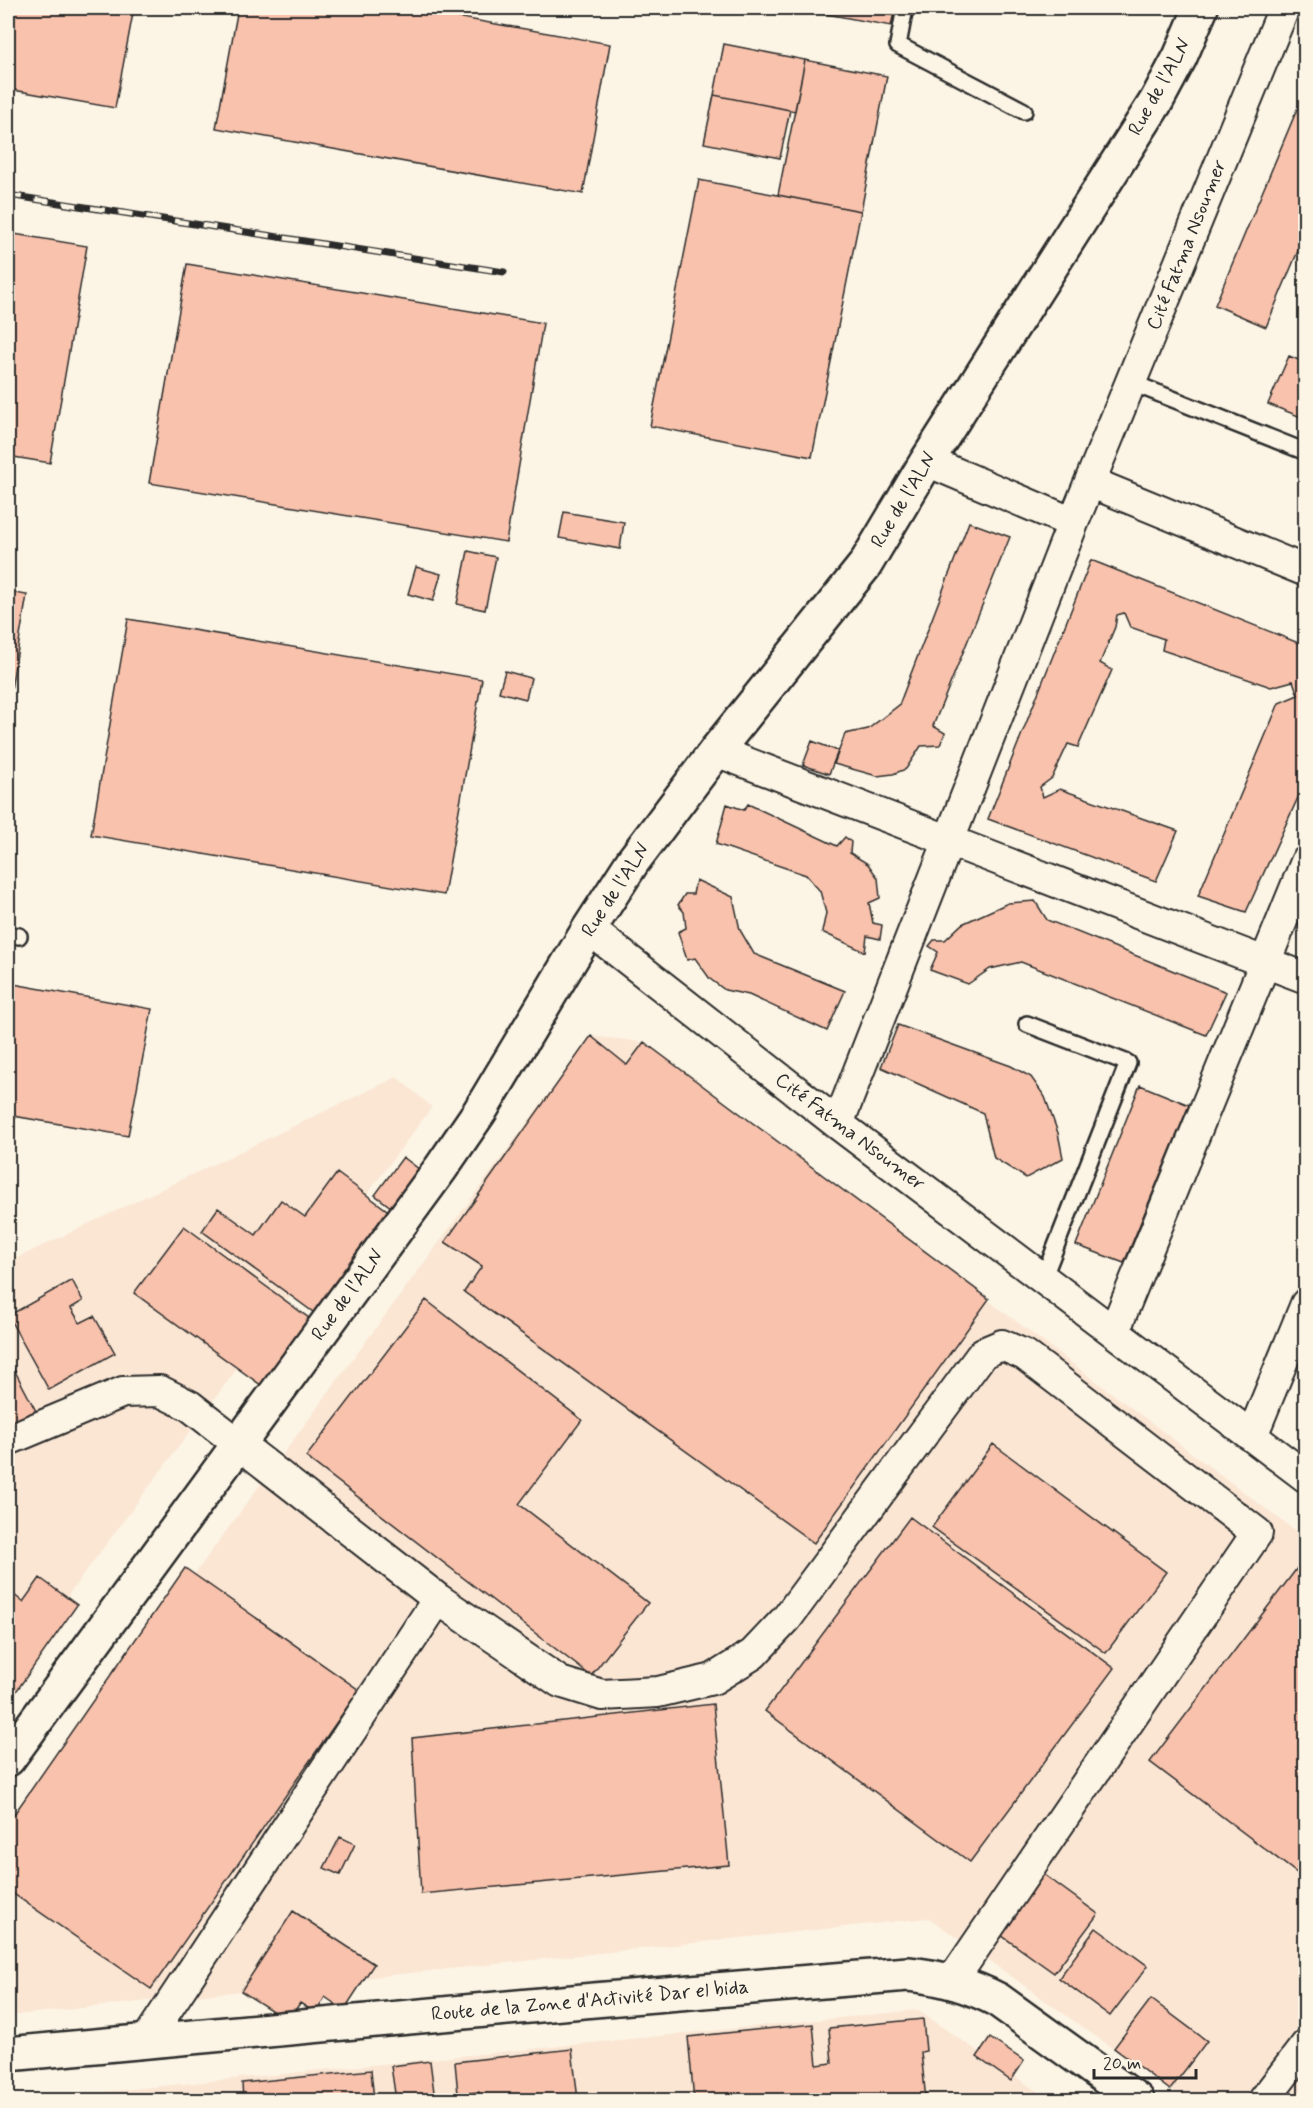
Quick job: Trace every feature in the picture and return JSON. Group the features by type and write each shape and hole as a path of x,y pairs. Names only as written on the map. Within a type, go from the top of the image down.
{"street":[{"name":"Rue de l'ALN","path":"8,1758 441,1168 510,1063 589,929 639,853 716,751 865,565 927,461 1157,100 1180,57 1201,8"},
{"name":"Cité Fatma Nsoumer","path":"838,1124 1072,523 1284,8"},
{"path":"927,461 1072,523"},
{"path":"1090,482 1305,571"},
{"path":"716,751 1305,978"},
{"path":"1114,1332 1305,862"},
{"name":"Cité Fatma Nsoumer","path":"589,929 838,1124 1305,1477"},
{"path":"1252,1436 1305,1304"},
{"path":"8,1440 123,1392 160,1391 190,1406 438,1599 560,1682 602,1695 658,1692 713,1680 753,1654 787,1618 982,1353 1002,1345 1025,1355 1257,1533 952,1981"},
{"path":"146,2041 438,1599"},
{"name":"Route de la Zone d'Activité Dar el bida","path":"8,2054 886,1976 931,1976 976,1989 998,2000 1137,2100"},
{"path":"1264,2100 1305,2045"}],"lane":[{"path":"905,8 898,45 1024,111"},
{"path":"1130,382 1305,452"},
{"path":"1027,1024 1128,1063 1043,1279"}],"shaded area":[{"path":"591,1036 644,1042 1305,1538 1305,2100 1185,2100 929,1918 8,2016 8,1827"},
{"path":"397,1077 432,1107 8,1676 8,1262"},
{"path":"917,2010 1050,2100 23,2100"}],"building":[{"path":"8,8 134,8 115,108 8,89"},
{"path":"238,8 405,8 610,44 583,194 216,128"},
{"path":"794,8 895,8 891,26"},
{"path":"724,44 805,60 795,111 714,95"},
{"path":"805,60 887,76 861,211 778,195"},
{"path":"714,95 790,110 780,158 704,143"},
{"path":"1298,107 1306,110 1306,232 1266,327 1215,305"},
{"path":"699,180 861,211 812,457 650,426"},
{"path":"8,233 87,246 50,463 8,456"},
{"path":"187,264 543,323 506,542 149,483"},
{"path":"1289,356 1306,363 1306,419 1268,404"},
{"path":"564,512 624,522 620,549 559,538"},
{"path":"969,522 1010,537 933,726 945,733 940,745 921,746 906,769 893,774 877,776 834,764 845,734 868,729 899,705"},
{"path":"468,551 496,557 485,610 457,604"},
{"path":"1091,560 1306,646 1306,780 1246,912 1198,896 1279,703 1298,695 1293,681 1271,687 1162,650 1164,639 1130,627 1124,613 1117,615 1115,627 1100,663 1112,670 1078,747 1068,744 1052,778 1040,787 1043,797 1060,789 1178,831 1156,881 988,819"},
{"path":"416,567 441,574 433,601 408,594"},
{"path":"8,592 27,595 8,707"},
{"path":"128,619 482,679 444,895 91,835"},
{"path":"505,671 531,678 526,699 499,692"},
{"path":"812,741 838,751 829,774 803,765"},
{"path":"727,804 744,810 748,804 837,846 845,837 851,842 850,853 868,864 878,878 880,898 869,903 873,923 882,925 880,939 867,936 865,952 822,932 826,913 820,891 806,875 716,844"},
{"path":"696,880 733,897 740,930 754,954 845,991 827,1031 749,995 725,990 710,979 695,958 687,960 678,932 686,928 684,912 678,905 685,894 693,894"},
{"path":"1035,901 1047,920 1226,992 1206,1035 1021,962 990,969 968,984 930,970 938,952 929,946 934,940 945,940 962,924 1008,903"},
{"path":"8,983 152,1009 128,1136 8,1115"},
{"path":"898,1025 1011,1066 1031,1077 1045,1097 1058,1133 1063,1158 1026,1178 994,1158 983,1113 881,1067"},
{"path":"591,1036 627,1065 644,1042 989,1299 814,1543 464,1292 482,1266 445,1242"},
{"path":"1140,1085 1189,1105 1124,1263 1076,1245"},
{"path":"403,1157 428,1176 400,1214 375,1195"},
{"path":"337,1173 399,1219 324,1320 202,1231 218,1208 256,1235 281,1200 305,1217"},
{"path":"184,1226 317,1324 269,1391 134,1293"},
{"path":"72,1280 83,1301 71,1308 80,1323 94,1316 115,1353 49,1390 8,1316"},
{"path":"426,1300 582,1420 519,1504 648,1603 591,1676 306,1457"},
{"path":"8,1358 38,1415 8,1431"},
{"path":"993,1444 1166,1572 1106,1653 932,1527"},
{"path":"910,1517 1114,1668 970,1862 765,1711"},
{"path":"1304,1559 1306,1560 1306,1880 1150,1762"},
{"path":"185,1568 359,1690 151,1989 8,1890 8,1823"},
{"path":"40,1578 77,1605 8,1703 8,1590 23,1602"},
{"path":"713,1704 729,1865 421,1894 412,1738"},
{"path":"340,1837 355,1844 340,1875 324,1868"},
{"path":"1042,1873 1098,1914 1054,1973 998,1933"},
{"path":"293,1911 374,1964 344,2010 325,1997 316,2013 300,2003 288,2021 241,1991"},
{"path":"1096,1928 1148,1966 1110,2016 1059,1978"},
{"path":"1151,1999 1207,2041 1170,2090 1114,2048"},
{"path":"923,2019 926,2051 921,2052 926,2100 694,2100 688,2037 813,2024 817,2065 832,2063 829,2028"},
{"path":"990,2038 1024,2061 1011,2081 977,2057"},
{"path":"572,2049 578,2100 480,2100 479,2092 458,2094 455,2062"},
{"path":"430,2061 435,2100 396,2100 391,2066"},
{"path":"371,2070 374,2100 243,2100 242,2083"}],"railway":[{"path":"8,195 504,272"}]}
